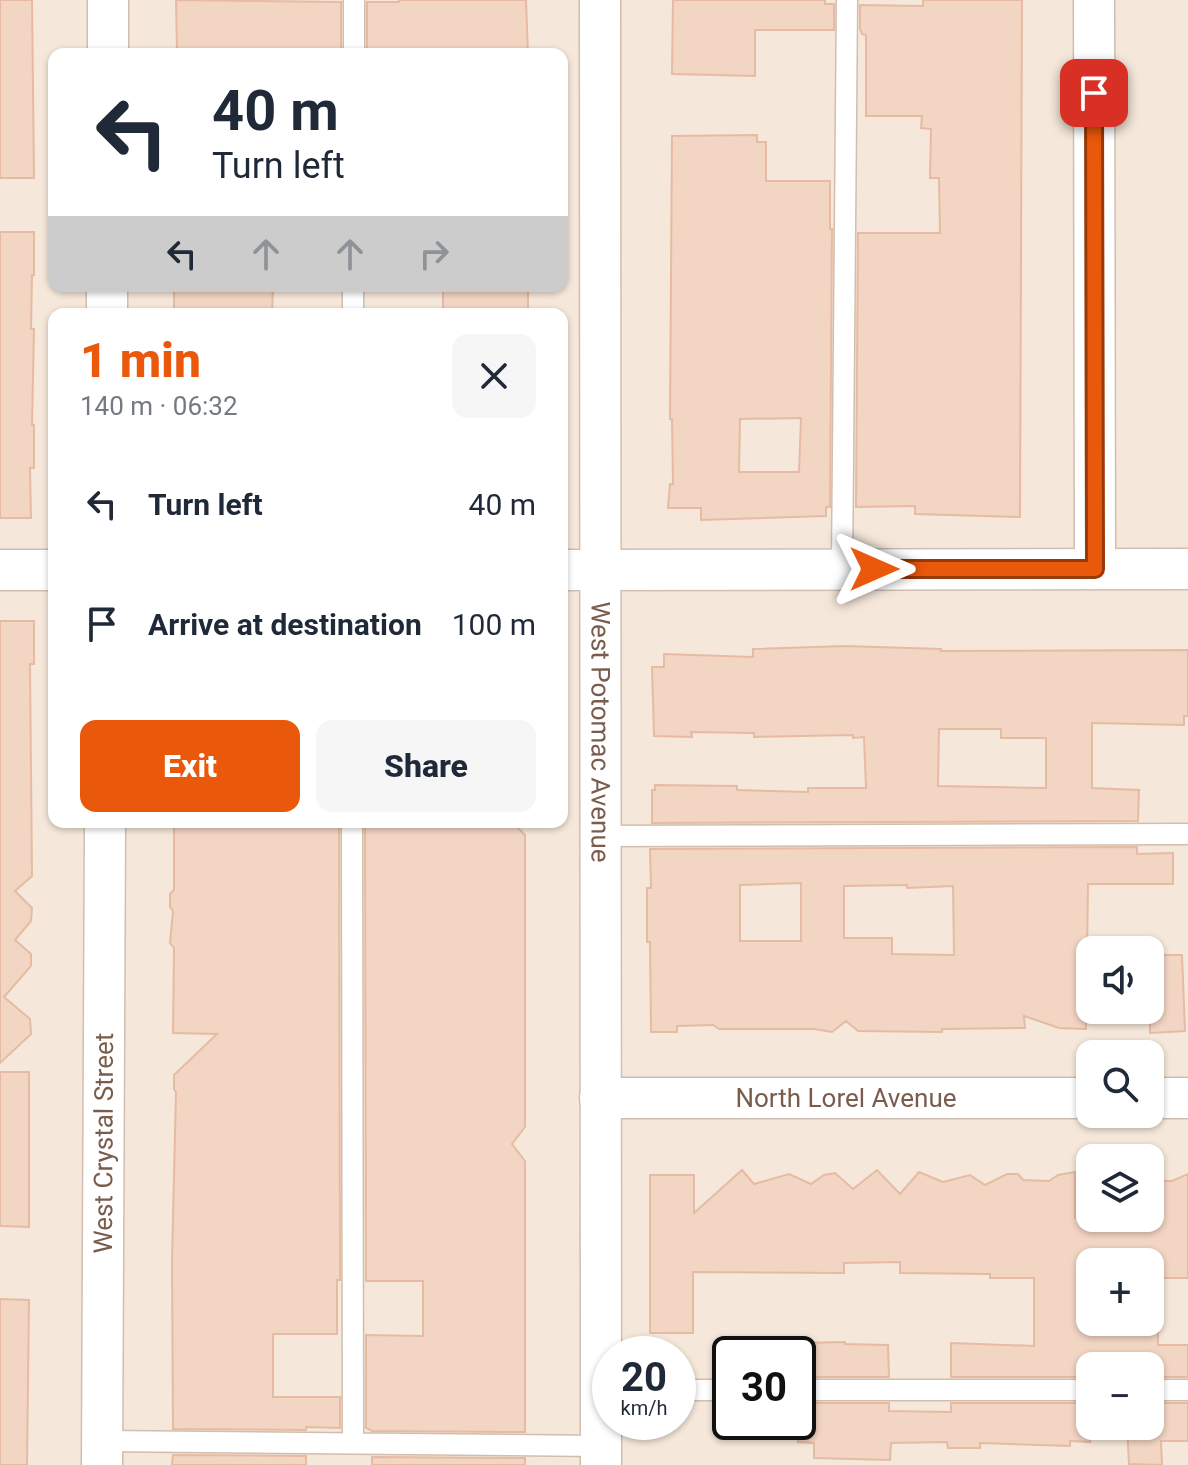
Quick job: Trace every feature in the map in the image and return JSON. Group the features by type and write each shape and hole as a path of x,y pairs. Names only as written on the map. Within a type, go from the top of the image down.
{"street":[{"path":"108,0 108,48"},
{"name":"West Potomac Avenue","path":"600,0 581,570 601,836 600,1098 604,1336"},
{"path":"1094,0 1095,569"},
{"path":"581,570 1188,569"},
{"path":"0,570 48,570"},
{"name":"West Crystal Street","path":"102,1453 105,828"},
{"name":"North Lorel Avenue","path":"600,1098 1076,1098"},
{"path":"1164,1098 1188,1098"}],"lane":[{"path":"354,0 354,48"},
{"path":"842,569 847,0"},
{"path":"352,828 353,1443"},
{"path":"601,836 1188,834"},
{"path":"816,1390 1076,1390"},
{"path":"1164,1390 1188,1390"},
{"path":"102,1453 353,1443 601,1455"}],"shaded area":[{"path":"0,0 1188,0 1188,1465 0,1465"}],"building":[{"path":"0,0 32,0 34,178 0,178"},
{"path":"176,0 341,2 341,48 177,48"},
{"path":"526,0 528,48 367,48 367,2"},
{"path":"673,0 825,0 825,4 834,4 834,30 755,30 755,76 672,74"},
{"path":"923,0 1022,0 1020,517 915,514 915,506 856,507 858,233 940,233 939,178 930,178 931,129 921,128 922,116 866,116 866,35 860,29 860,5 923,6"},
{"path":"757,135 757,142 766,142 766,181 830,181 830,507 826,507 826,516 701,520 701,508 668,508 670,484 673,484 670,419 672,136","holes":["801,418 799,472 739,472 740,419"]},
{"path":"0,232 34,232 31,329 34,329 34,468 30,468 31,518 0,518"},
{"path":"174,292 273,292 272,308 174,308"},
{"path":"443,292 528,292 528,308 443,308"},
{"path":"0,621 34,621 34,664 30,664 32,876 15,891 32,908 31,921 15,940 31,954 31,966 4,997 30,1019 31,1034 0,1063"},
{"path":"844,646 941,651 1188,650 1188,716 1184,716 1184,725 1092,723 1092,788 1139,790 1138,821 652,823 652,790 655,790 655,785 737,786 737,790 808,792 808,788 866,788 864,737 754,737 754,733 691,732 692,737 654,736 652,667 664,667 664,654 753,657 753,649","holes":["939,729 1001,729 1001,738 1046,738 1046,788 938,786"]},
{"path":"174,828 339,828 340,1280 337,1280 337,1334 273,1334 273,1397 340,1397 340,1428 173,1429 174,1075 217,1034 173,1033 174,948 170,943 173,911 170,894 174,890"},
{"path":"365,828 518,828 525,835 525,1127 512,1144 525,1161 525,1432 372,1431 366,1428 366,1335 423,1336 423,1281 366,1281"},
{"path":"1137,847 1137,854 1173,853 1173,884 1088,884 1087,936 1076,936 1076,1024 1086,1024 1086,1029 1059,1028 1024,1016 1025,1028 942,1029 942,1032 858,1031 846,1021 832,1032 814,1029 719,1029 713,1025 677,1026 677,1032 651,1032 647,888 651,888 650,849","holes":["801,883 801,941 740,941 740,885","907,885 907,888 953,886 954,955 892,954 892,938 844,938 844,886"]},
{"path":"1164,955 1182,955 1185,1031 1150,1033 1150,1024 1164,1024"},
{"path":"0,1072 29,1072 29,1227 0,1226"},
{"path":"742,1170 754,1184 789,1174 811,1184 824,1175 835,1173 853,1189 877,1170 900,1194 919,1172 943,1182 970,1175 985,1185 1007,1174 1018,1174 1023,1180 1049,1181 1058,1175 1075,1172 1076,1232 1164,1232 1164,1181 1188,1174 1188,1278 1164,1278 1164,1248 1076,1248 1076,1336 1158,1336 1158,1345 1188,1345 1188,1377 1164,1377 1164,1352 1076,1352 1076,1377 951,1377 951,1343 1034,1346 1034,1278 900,1273 900,1262 844,1263 844,1273 693,1272 693,1333 650,1333 650,1175 694,1175 694,1213"},
{"path":"0,1299 29,1300 27,1465 0,1465"},
{"path":"816,1343 888,1345 889,1377 816,1377"},
{"path":"816,1403 889,1403 889,1411 951,1412 951,1403 1076,1403 1076,1440 1090,1440 1070,1441 1070,1446 980,1443 980,1448 948,1448 947,1442 891,1443 890,1460 814,1458 814,1443 798,1442 816,1440"},
{"path":"1164,1403 1188,1403 1188,1441 1161,1441 1162,1465 1129,1464 1128,1440 1164,1440"},
{"path":"173,1455 306,1456 306,1465 172,1465"},
{"path":"372,1457 525,1458 525,1465 372,1465"}],"route":[{"path":"874,569 1095,569 1094,93"}]}
